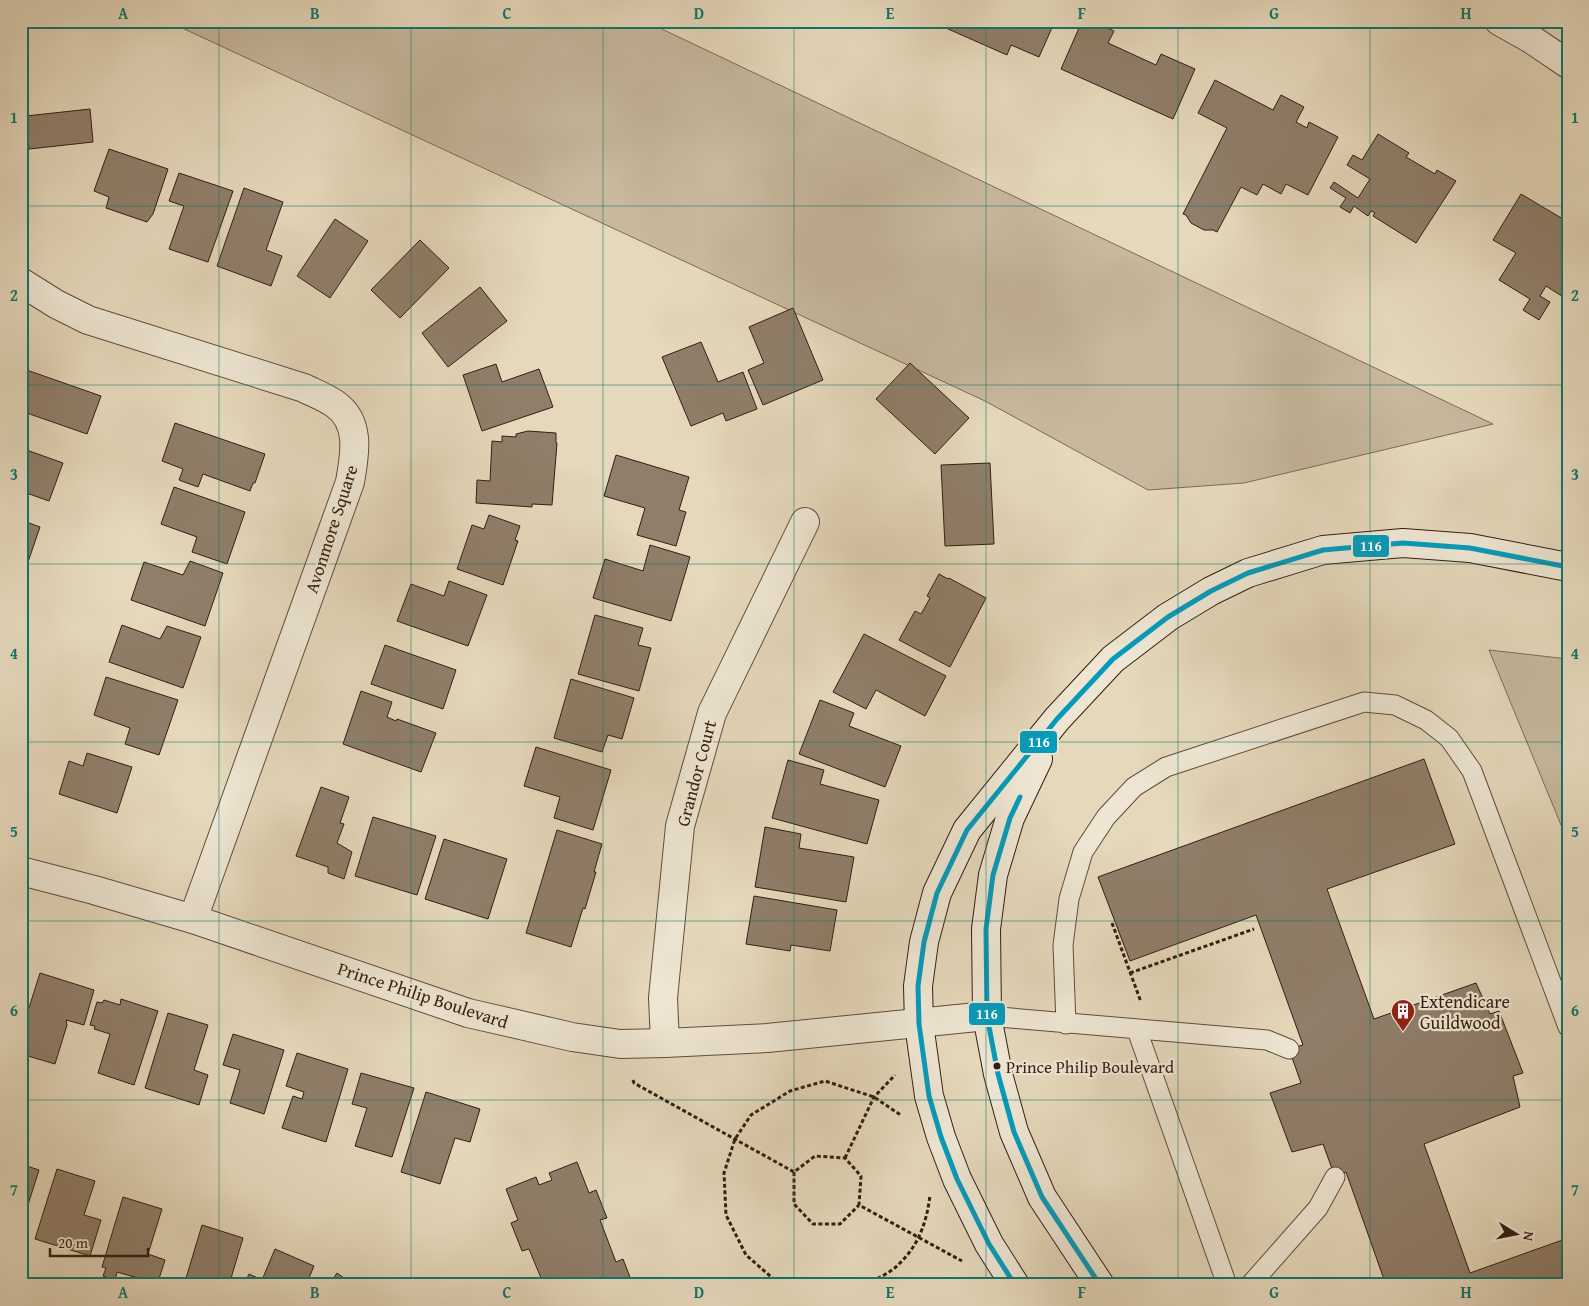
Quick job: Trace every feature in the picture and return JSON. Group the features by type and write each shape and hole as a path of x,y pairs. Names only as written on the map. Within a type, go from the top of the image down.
{"street":[{"path":"1499,21 1531,39 1568,64"},
{"name":"Avonmore Square","path":"21,282 56,304 88,320 304,388 335,404 352,422 355,453 350,482 193,919"},
{"name":"Grandor Court","path":"665,1043 663,998 680,826 712,713 805,522"},
{"path":"1015,1285 989,1244 957,1179 941,1137 929,1096 920,1024 918,986 924,942 937,893 967,830 1056,719 1113,659 1168,617 1211,591 1248,573 1323,550 1403,543 1470,548 1568,567"},
{"path":"1056,719 1010,818 993,875 986,929 987,1016 998,1074 1014,1132 1042,1197 1100,1285"},
{"name":"Prince Philip Boulevard","path":"21,871 193,919 468,1013 572,1037 620,1044 766,1038 987,1016"}],"lane":[{"path":"1066,1024 1063,945 1069,899 1082,852 1112,811 1134,787 1166,767 1364,702 1395,705 1426,720 1449,738 1472,772 1568,1027"},
{"path":"987,1016 1267,1040 1289,1049"},
{"path":"1144,1030 1227,1285"},
{"path":"1250,1285 1318,1208 1335,1177"}],"path":[{"path":"1112,923 1130,973 1144,1030"},
{"path":"1130,973 1254,929"},
{"path":"845,1158 874,1097 895,1074"},
{"path":"633,1080 634,1083 794,1172"},
{"path":"787,1285 777,1282 746,1254 726,1215 724,1173 735,1140 751,1115 790,1091 824,1081 874,1097 908,1121"},
{"path":"815,1156 845,1158 861,1176 859,1205 840,1224 813,1224 794,1204 794,1172 815,1156"},
{"path":"866,1285 898,1265 919,1239 928,1214 931,1186"},
{"path":"859,1205 967,1264"}],"shaded area":[{"path":"167,21 645,21 1493,424 1244,483 1148,490 985,401"},
{"path":"1489,650 1568,659 1568,842"}],"building":[{"path":"930,21 1055,21 1039,57 1011,45 1007,55"},
{"path":"1082,21 1092,21 1114,31 1108,43 1156,65 1161,54 1195,69 1173,119 1061,69"},
{"path":"1215,80 1273,110 1281,95 1304,107 1296,122 1307,128 1309,122 1338,137 1308,195 1286,184 1281,194 1263,184 1257,195 1241,187 1217,232 1204,230 1191,223 1186,215 1183,214 1227,128 1198,113"},
{"path":"90,109 93,142 29,149 26,116"},
{"path":"1378,134 1409,153 1406,157 1435,174 1437,170 1456,181 1416,243 1373,216 1375,213 1371,211 1368,216 1354,206 1350,213 1340,207 1346,198 1330,188 1334,182 1358,198 1370,179 1347,165 1353,155 1362,160"},
{"path":"109,149 168,169 153,214 147,222 106,208 109,197 94,191"},
{"path":"179,173 233,191 208,262 169,249 184,206 169,201"},
{"path":"244,188 283,202 266,250 282,256 271,286 217,266"},
{"path":"1521,194 1568,222 1568,300 1546,286 1540,296 1550,302 1539,320 1523,310 1530,299 1499,280 1516,253 1493,240"},
{"path":"335,219 368,241 330,298 297,276"},
{"path":"420,240 449,268 400,318 371,290"},
{"path":"480,287 507,321 448,367 422,333"},
{"path":"793,308 823,380 763,405 748,370 764,363 749,327"},
{"path":"701,342 718,382 743,372 757,409 726,421 723,413 691,426 662,357"},
{"path":"910,363 969,418 935,454 876,399"},
{"path":"496,364 502,382 539,369 553,407 482,431 463,375"},
{"path":"21,368 101,396 87,434 21,411"},
{"path":"175,423 265,454 255,483 253,483 250,491 203,474 198,487 179,480 183,469 162,461"},
{"path":"528,431 556,433 557,443 552,505 532,504 532,507 476,503 477,480 490,481 492,441 502,442 502,436 516,437 516,434"},
{"path":"21,448 63,463 49,501 21,491"},
{"path":"616,455 689,477 679,510 686,512 676,546 637,535 645,508 604,496"},
{"path":"990,463 994,544 945,546 941,465"},
{"path":"174,487 245,512 227,564 192,552 197,537 161,524"},
{"path":"489,515 520,526 515,540 518,541 503,585 457,569 472,525 484,529"},
{"path":"21,520 40,527 27,565 21,563"},
{"path":"650,545 690,557 671,621 593,598 605,559 643,571"},
{"path":"190,561 223,573 205,626 131,600 144,562 183,575"},
{"path":"21,574 27,576 21,593"},
{"path":"939,574 986,598 950,667 899,640 915,611 921,614 930,598 927,596"},
{"path":"449,581 487,595 468,646 397,621 411,584 444,596"},
{"path":"595,615 643,628 638,645 651,648 639,691 578,674"},
{"path":"122,625 160,639 167,626 201,637 183,688 109,662"},
{"path":"864,634 946,676 925,716 876,690 866,709 833,692"},
{"path":"385,645 456,670 443,709 371,684"},
{"path":"106,677 178,700 159,755 125,744 130,728 94,715"},
{"path":"571,679 634,698 622,739 608,735 602,752 554,738"},
{"path":"361,691 392,702 387,717 436,733 421,772 343,744"},
{"path":"820,700 854,713 849,726 901,746 885,787 799,754"},
{"path":"536,747 611,770 593,830 554,818 560,797 524,786"},
{"path":"87,753 132,767 117,813 59,794 69,761 83,766"},
{"name":"Extendicare Guildwood","path":"1424,759 1455,844 1327,889 1374,1019 1476,983 1490,1014 1499,1011 1523,1073 1513,1076 1520,1107 1424,1144 1470,1273 1568,1238 1568,1285 1386,1285 1346,1172 1335,1177 1323,1144 1292,1152 1270,1093 1301,1083 1289,1049 1303,1045 1256,915 1130,961 1098,877"},
{"path":"788,760 824,770 820,784 879,800 867,844 772,818"},
{"path":"321,787 349,797 340,823 344,824 337,843 352,852 344,879 328,873 328,867 296,856"},
{"path":"373,817 436,836 417,895 355,876"},
{"path":"765,827 801,834 799,848 854,857 846,902 755,887"},
{"path":"557,830 602,844 585,909 583,908 571,947 526,933"},
{"path":"444,839 507,859 488,919 425,899"},
{"path":"754,896 837,910 830,951 791,945 790,951 746,944"},
{"path":"40,973 94,990 84,1025 66,1020 67,1025 55,1064 21,1054 21,1033"},
{"path":"121,999 158,1011 134,1085 98,1073 110,1034 94,1029 95,1026 90,1025 97,1002 102,1003 104,1000 120,1005"},
{"path":"168,1013 208,1025 194,1070 208,1075 199,1105 145,1088"},
{"path":"233,1034 284,1050 264,1114 230,1103 240,1070 223,1065"},
{"path":"297,1053 348,1069 326,1142 282,1128 293,1096 302,1099 304,1092 286,1086"},
{"path":"361,1073 414,1088 392,1157 355,1146 367,1108 352,1104"},
{"path":"426,1092 480,1109 470,1142 455,1138 440,1184 401,1172"},
{"path":"577,1162 589,1193 596,1190 607,1218 600,1220 616,1262 623,1259 633,1285 534,1285 533,1281 541,1278 529,1249 522,1251 511,1223 518,1220 506,1189 536,1177 539,1185 552,1180 549,1173"},
{"path":"21,1164 39,1170 21,1227"},
{"path":"57,1169 95,1181 84,1215 101,1220 90,1256 35,1239"},
{"path":"123,1197 162,1209 148,1254 165,1260 157,1285 142,1285 136,1283 138,1278 117,1272 115,1280 103,1276 106,1268 102,1267"},
{"path":"202,1225 243,1238 229,1285 184,1285"},
{"path":"275,1249 314,1266 306,1285 244,1285 249,1274 262,1280"},
{"path":"337,1273 354,1285 329,1285"}],"transit line":[{"name":"116","path":"1015,1285 989,1244 957,1179 941,1137 929,1096 919,1024 918,986 924,942 937,893 967,830 1057,719 1113,659 1168,617 1211,591 1248,573 1323,550 1403,543 1470,548 1568,567"},
{"name":"116","path":"1020,797 1010,818 993,875 986,929 987,1016 998,1074 1014,1132 1042,1197 1100,1285"}],"place":[{"name":"Extendicare Guildwood","path":"1403,1032"},
{"name":"Prince Philip Boulevard","path":"997,1066"}]}
